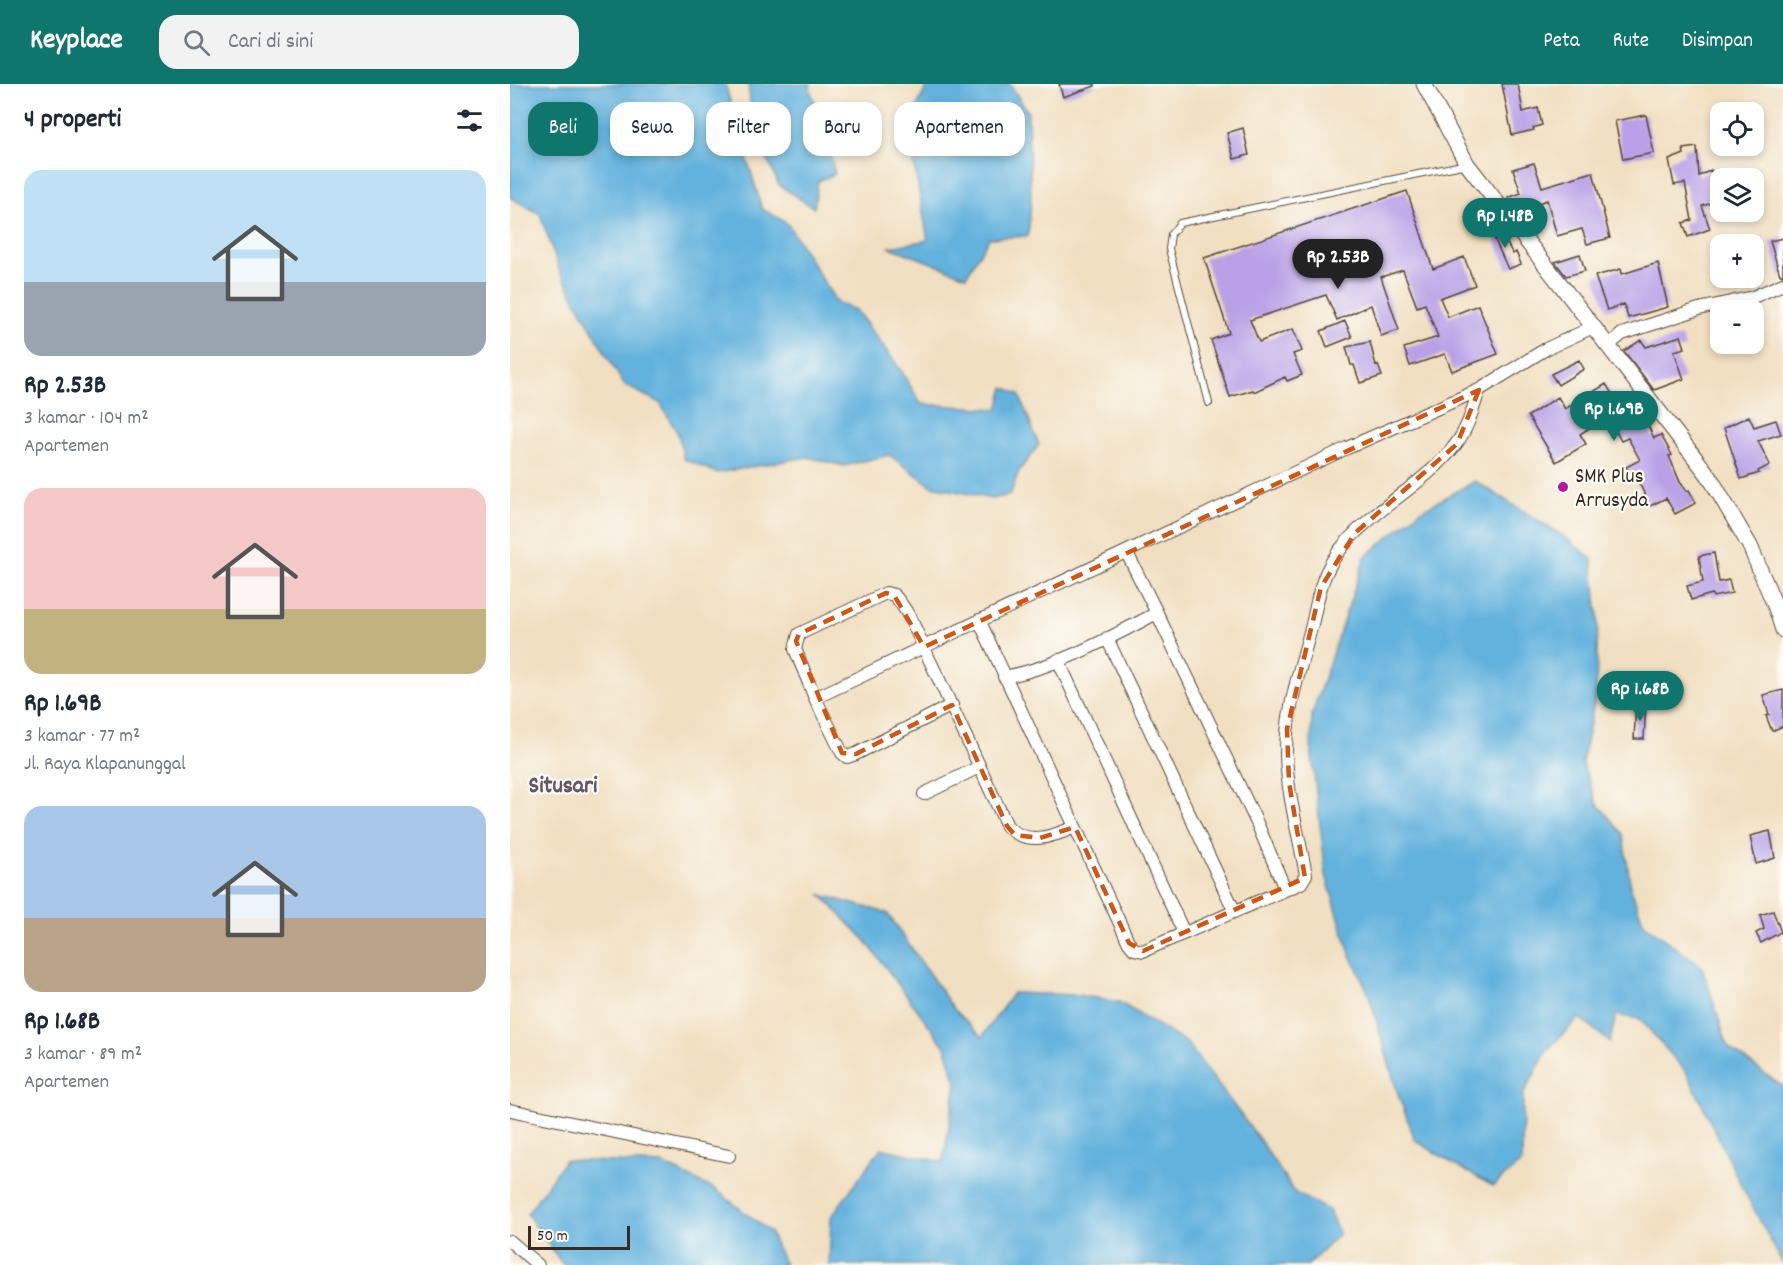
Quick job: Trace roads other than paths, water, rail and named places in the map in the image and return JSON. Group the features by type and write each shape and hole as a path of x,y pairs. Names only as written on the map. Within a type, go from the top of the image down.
{"street":[{"path":"1425,84 1467,164 1709,476 1750,546 1783,630"},
{"path":"1608,346 1622,334 1700,309 1753,297 1783,284"},
{"path":"815,698 1347,448 1479,390 1546,349 1593,327"},
{"path":"979,620 1129,943 1134,949 1143,951 1301,883 1306,875 1286,754 1289,715 1327,570 1355,533 1431,470 1456,444 1472,415 1479,390"},
{"path":"1127,553 1257,824 1285,889"},
{"path":"952,705 847,757 842,753 815,698 795,649 799,634 886,593 894,595 899,600 924,647 952,705 1007,826 1016,835 1040,838 1054,836 1075,827"},
{"path":"1004,676 1041,668 1157,613"},
{"path":"1107,638 1234,910"},
{"path":"1058,660 1184,933"},
{"path":"924,794 980,767"},
{"path":"510,1110 729,1156"},
{"path":"510,1241 538,1265"}],"lane":[{"path":"1209,403 1169,249 1171,234 1180,223 1467,164"}],"water":[{"path":"510,84 725,84 730,102 706,102 706,156 746,156 762,209 787,223 837,303 856,310 902,372 921,404 998,409 1004,387 1019,394 1039,445 1019,471 1010,495 992,499 932,486 889,455 844,466 807,457 717,473 684,459 678,434 660,403 624,385 560,272 540,214 510,197"},
{"path":"748,84 811,84 810,90 815,102 803,102 803,156 831,156 835,174 818,181 814,208 779,185 766,156 791,156 791,102 750,102"},
{"path":"928,84 1010,84 1022,102 919,102"},
{"path":"1025,107 1028,112 1031,203 1028,236 989,238 966,276 890,247 928,240 913,156 1025,156"},
{"path":"1475,481 1565,537 1592,559 1598,615 1596,694 1582,762 1597,803 1623,834 1631,889 1644,924 1702,967 1728,1047 1783,1087 1783,1264 1743,1189 1687,1073 1640,1019 1616,1015 1610,1042 1579,1018 1548,1049 1523,1095 1522,1162 1493,1186 1415,1140 1397,1091 1368,992 1349,951 1326,875 1311,749 1312,714 1365,557 1420,511"},
{"path":"821,895 887,913 953,1008 982,1037 1013,993 1078,995 1119,1002 1187,1043 1259,1139 1295,1193 1329,1210 1339,1234 1308,1265 829,1265 831,1217 881,1148 943,1162 956,1083 946,1048 865,940"},
{"path":"565,1160 662,1164 716,1190 770,1232 785,1265 563,1265 527,1214"}],"place":[{"name":"SMK Plus Arrusyda","path":"1563,487"}],"district":[{"name":"Situsari","path":"563,784"}]}
